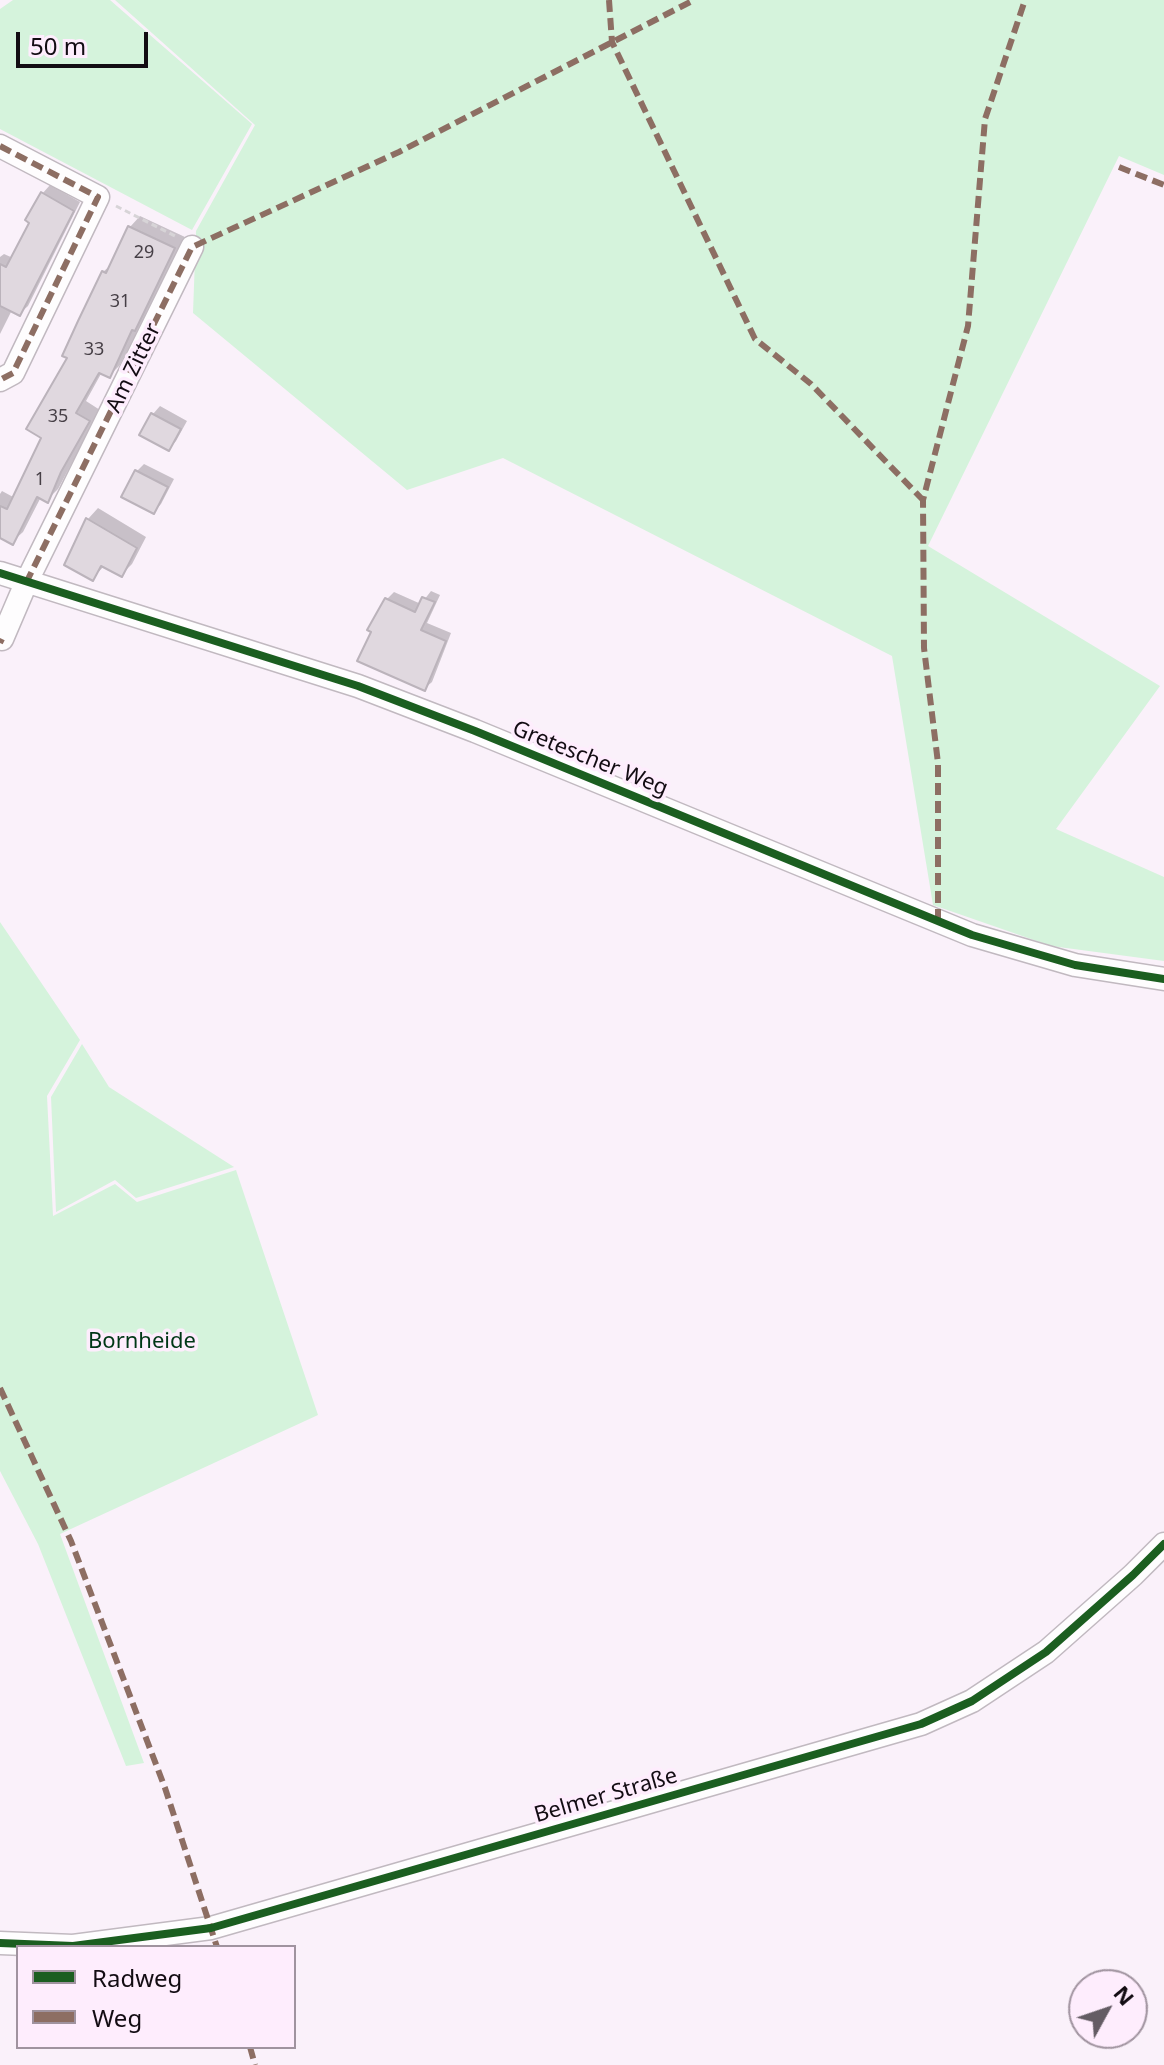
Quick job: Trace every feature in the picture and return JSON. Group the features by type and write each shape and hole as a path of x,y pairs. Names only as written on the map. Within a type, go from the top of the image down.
{"street":[{"path":"0,146 98,197 13,373 0,380"},
{"name":"Am Zitter","path":"2,639 26,583 192,247"},
{"name":"Gretescher Weg","path":"0,573 358,686 972,935 1075,965 1164,979"},
{"name":"Belmer Straße","path":"81,1945 211,1928 921,1724 972,1701 1046,1652 1164,1544"},
{"name":"Belmer Straße","path":"0,1943 49,1945"}],"path":[{"path":"98,197 149,221 192,247"}],"green space":[{"path":"13,0 110,0 252,124 192,230 0,129 0,9"},
{"path":"115,0 1164,0 1164,175 1119,156 928,546 1160,686 1056,829 1164,877 1164,961 1051,946 933,905 892,656 503,458 407,490 193,313 196,231 255,125"},
{"name":"Bornheide","path":"0,922 80,1040 47,1096 53,1216 115,1184 137,1202 236,1170 318,1415 60,1534 144,1763 126,1766 38,1544 0,1471"},
{"path":"82,1044 109,1087 234,1167 136,1198 115,1180 56,1212 51,1097"}],"building":[{"path":"41,192 74,211 20,316 0,306 0,264 6,267 29,223 25,220"},
{"path":"128,226 175,248 110,378 99,373 76,413 90,421 61,472 48,503 37,497 13,545 0,538 0,506 7,509 41,438 26,429 67,358 62,356 78,321 102,271 106,273"},
{"path":"151,413 181,429 169,451 139,435"},
{"path":"135,470 168,487 154,514 121,497"},
{"path":"86,518 137,548 122,577 101,566 93,581 64,565"},
{"path":"422,597 435,602 421,630 446,641 425,691 357,661 371,632 367,630 385,598 415,612"}],"marked path":[{"path":"609,0 612,42 755,339 811,384 923,500"},
{"path":"26,583 192,247 399,152 694,0"},
{"path":"938,921 938,763 924,648 923,500 968,326 985,119 1025,0"},
{"path":"0,146 98,197 13,373 0,380"},
{"path":"1119,167 1164,185"},
{"path":"0,643 2,639"},
{"path":"0,1388 71,1541 165,1788 216,1945"},
{"path":"251,2049 255,2065"}],"cycle path":[{"path":"0,573 358,686 972,935 1075,965 1164,979"},
{"path":"81,1945 211,1928 921,1724 972,1701 1046,1652 1164,1544"},
{"path":"0,1943 49,1945"}]}
